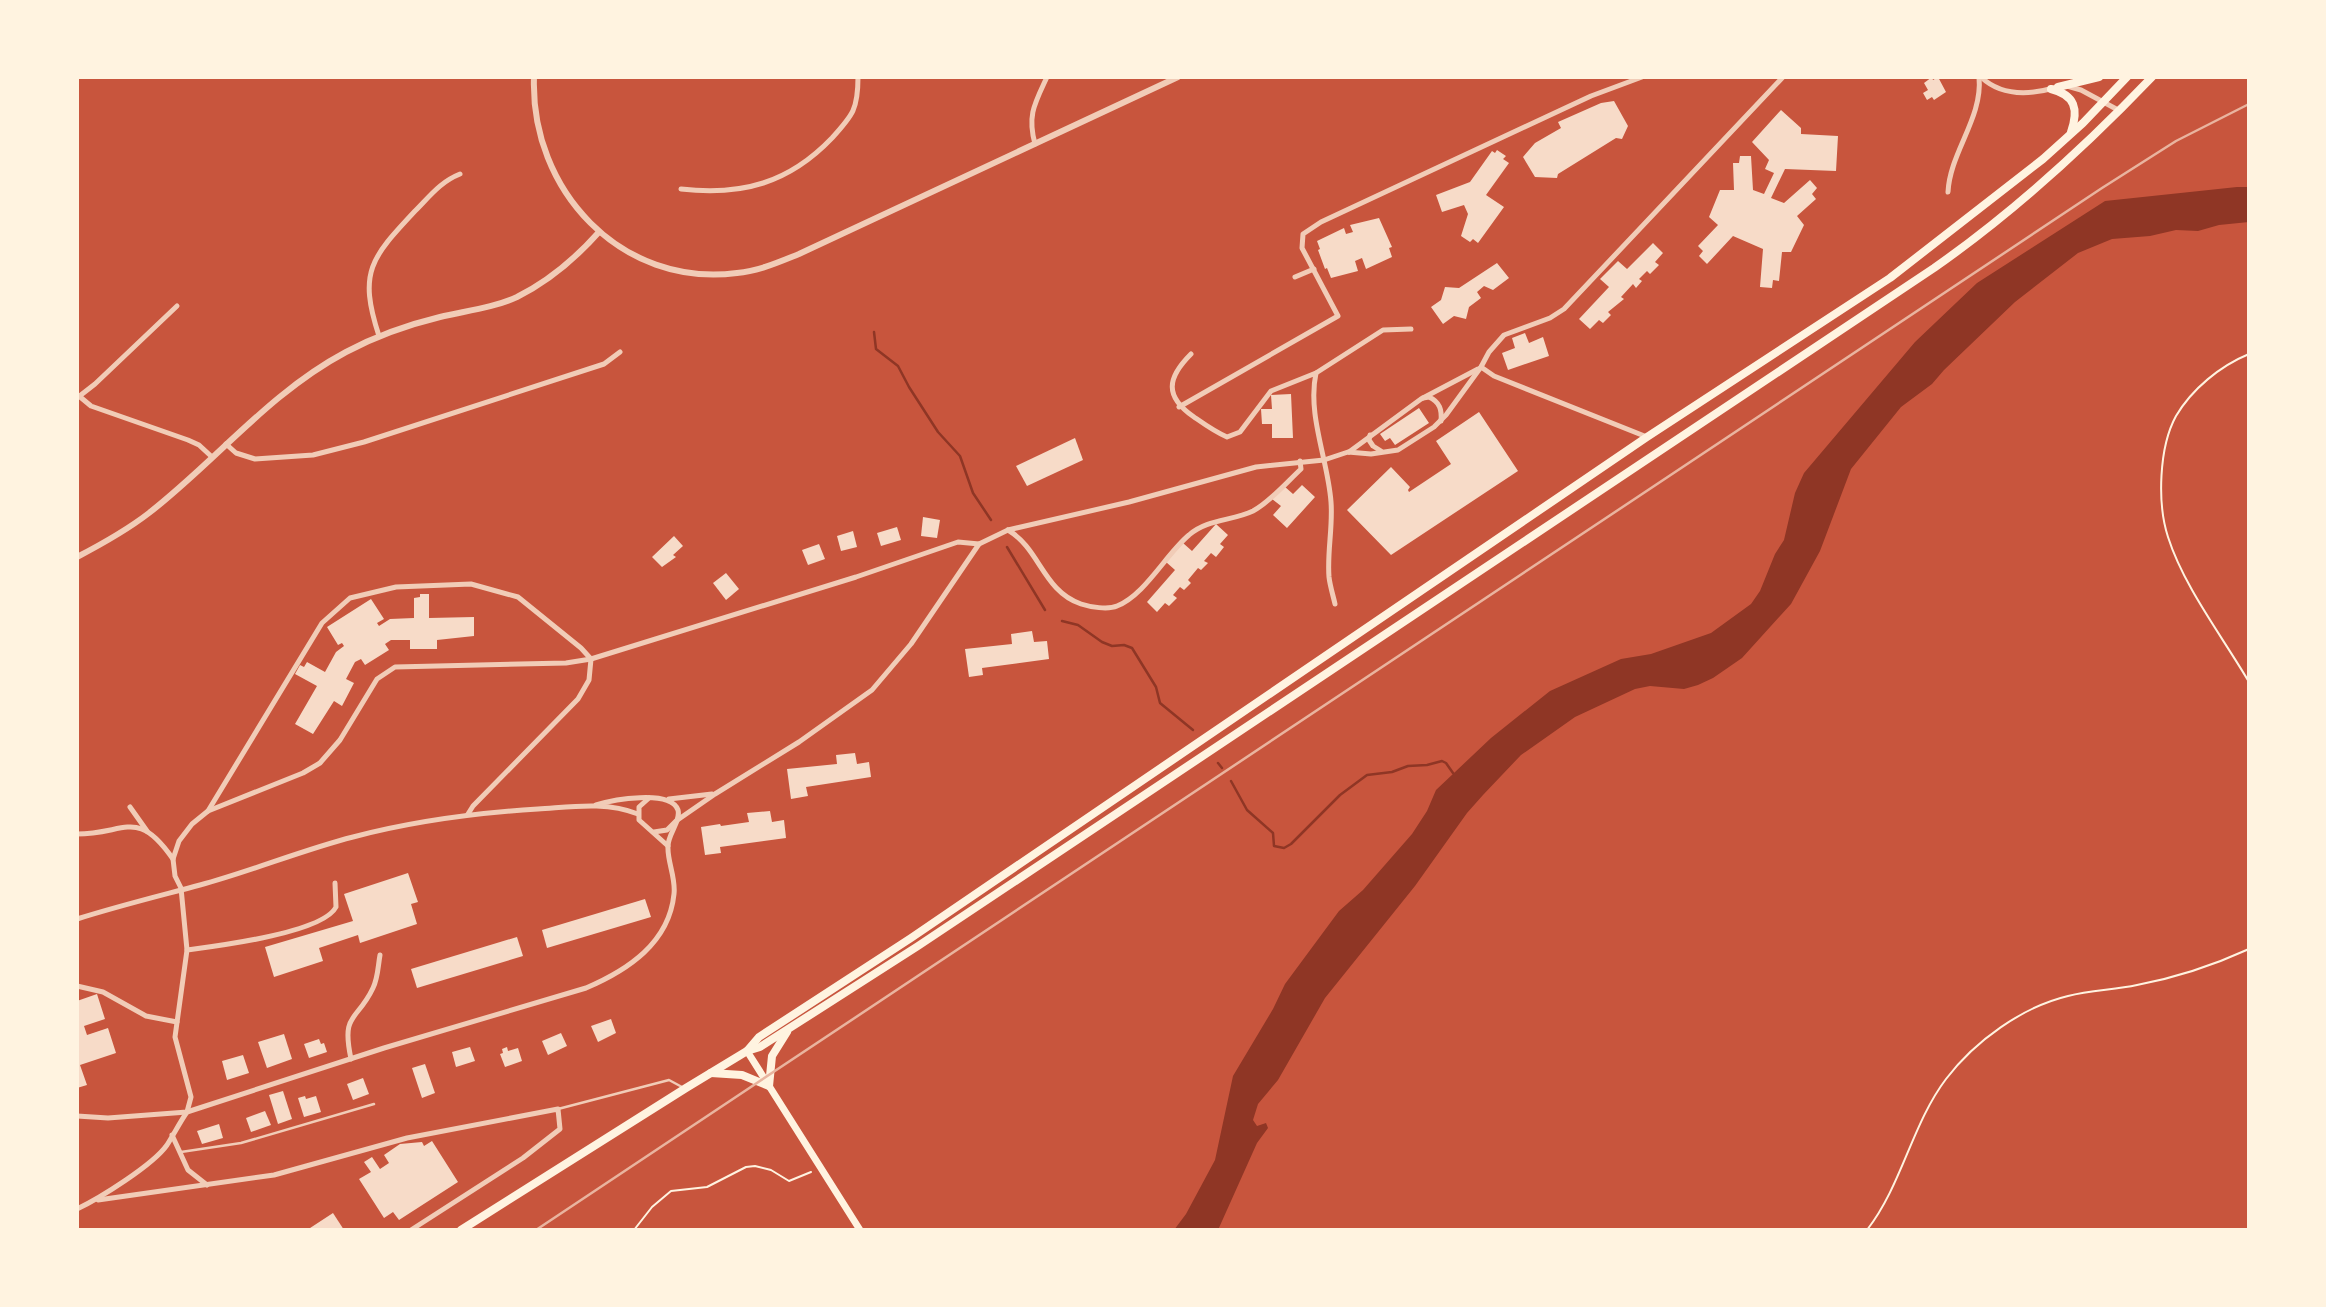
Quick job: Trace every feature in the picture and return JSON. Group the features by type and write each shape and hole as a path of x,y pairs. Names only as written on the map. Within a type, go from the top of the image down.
{"main road":[{"path":"2055,88 2099,77"},
{"path":"747,1051 759,1037 911,938 1647,437 1890,278 2004,191 2070,135 2127,77"},
{"path":"461,1230 918,946 1934,268 2028,195 2120,111 2152,77"},
{"path":"2055,88 2072,102 2075,118 2070,135"},
{"path":"769,1086 772,1055 789,1028"},
{"path":"747,1051 860,1230"},
{"path":"711,1073 742,1075 769,1086"}],"street":[{"path":"534,77 537,120 548,160 567,196 599,232 622,248 670,269 710,274 755,270 799,254 1178,77"},
{"path":"681,188 726,192 765,183 793,171 818,152 846,122 858,101 858,77"},
{"path":"1035,144 1031,117 1048,77"},
{"path":"1180,407 1338,316 1303,248 1303,234 1321,222 1591,96 1642,77"},
{"path":"1348,452 1371,454 1398,450 1441,421 1504,335 1550,318 1564,309 1783,77"},
{"path":"1948,192 1953,165 1976,107 1980,77 1992,85 2025,93 2055,88 2077,88 2120,111"},
{"path":"379,336 368,296 369,279 378,255 395,233 446,180 460,174"},
{"path":"77,557 120,533 150,512 265,407 300,379 345,352 379,336 516,297 558,272 599,232"},
{"path":"1295,277 1314,269"},
{"path":"177,306 96,384 78,397 91,406 188,440 199,445 212,457"},
{"path":"1191,354 1180,365 1171,388 1173,397 1180,407 1215,432 1227,437 1240,432 1271,391 1316,373 1384,330 1411,329"},
{"path":"226,444 236,453 255,459 324,452 364,442 604,365 620,352"},
{"path":"654,832 667,830 715,794 799,742 872,690 911,644 979,544 1008,530 1129,502 1256,467 1324,460 1348,452 1421,399 1481,367"},
{"path":"1481,367 1494,376 1647,437"},
{"path":"1316,373 1315,404 1331,498 1333,523 1329,576 1335,604"},
{"path":"1421,399 1429,397 1439,404 1441,421"},
{"path":"1372,433 1369,440 1383,452"},
{"path":"1008,530 1029,546 1047,578 1065,597 1096,607 1117,607 1135,594 1187,536 1206,524 1234,518 1256,509 1301,469 1300,461"},
{"path":"77,1209 95,1200 166,1147 187,1112 191,1097 175,1037 187,950 181,888 175,876 173,859 179,841 192,824 208,811 303,774 320,763 340,740 377,679 395,667 566,663 591,659 856,578 958,542 979,544"},
{"path":"208,811 322,623 350,598 396,587 471,584 518,597 591,659 589,680 578,699 468,814"},
{"path":"596,805 613,799 666,800 715,794"},
{"path":"649,799 643,802 638,814 643,826 654,832 668,846"},
{"path":"77,1116 108,1118 187,1112 351,1059 553,999 609,978 644,954 665,925 674,892 668,846 679,813 677,808 666,800"},
{"path":"77,919 351,838 406,825 468,814 596,805 625,809 638,814"},
{"path":"130,807 147,831 173,859"},
{"path":"77,834 135,826 147,831"},
{"path":"187,950 259,940 326,918 336,907 335,883"},
{"path":"351,1059 347,1031 349,1022 375,984 380,955"},
{"path":"77,986 103,992 146,1016 177,1022"},
{"path":"95,1200 274,1175 407,1138 558,1109 560,1129 523,1158 411,1230"},
{"path":"172,1135 188,1170 207,1185"}],"lane":[{"path":"558,1109 669,1080 686,1088"},
{"path":"178,1153 241,1143 373,1104"}],"path":[{"path":"2249,354 2215,374 2191,395 2175,418 2162,467 2161,494 2167,535 2180,567 2249,682"},
{"path":"1867,1230 1887,1200 1939,1088 1961,1062 1991,1034 2033,1009 2060,998 2152,982 2249,949"},
{"path":"634,1230 652,1207 671,1191 708,1187 751,1166 766,1168 789,1181 813,1171"}],"shaded area":[{"path":"2249,187 2249,222 2219,225 2198,231 2176,230 2150,236 2112,239 2078,253 2015,302 1932,384 1901,407 1851,469 1820,551 1791,604 1742,658 1698,685 1684,689 1650,686 1635,689 1575,717 1521,755 1467,813 1415,886 1325,998 1278,1080 1258,1104 1253,1120 1257,1126 1266,1123 1268,1128 1257,1143 1218,1230 1174,1230 1186,1214 1215,1160 1233,1076 1285,984 1339,911 1363,890 1412,834 1427,811 1436,790 1491,738 1550,691 1621,659 1651,654 1711,633 1751,604 1784,540 1795,493 1804,473 1915,342 1977,283 2105,201"}],"building":[{"path":"1932,77 1933,80 1938,77 1946,92 1934,100 1932,97 1927,100 1923,93 1928,90 1924,83"},
{"path":"1614,101 1628,126 1622,139 1616,138 1558,174 1557,178 1535,177 1523,157 1535,143 1561,128 1558,122 1601,103"},
{"path":"1781,110 1801,128 1801,134 1838,136 1836,171 1785,169 1771,198 1784,203 1810,180 1817,188 1812,194 1816,199 1797,216 1804,225 1791,252 1782,252 1779,281 1773,280 1772,288 1760,287 1763,249 1733,236 1707,264 1699,256 1703,251 1698,246 1718,225 1709,217 1720,190 1734,190 1733,163 1739,163 1740,156 1751,156 1753,190 1764,194 1774,173 1765,169 1769,160 1752,142"},
{"path":"1497,150 1506,156 1503,159 1509,163 1486,195 1504,207 1478,243 1473,239 1470,242 1461,236 1468,214 1464,205 1442,212 1436,195 1470,182 1492,151 1495,153"},
{"path":"1379,218 1392,247 1389,248 1392,257 1366,269 1362,258 1355,261 1358,271 1331,278 1327,268 1325,269 1317,241 1344,228 1346,234 1353,232 1350,225"},
{"path":"1653,243 1663,253 1655,262 1659,265 1650,274 1647,271 1639,279 1642,281 1636,288 1633,284 1621,297 1624,299 1608,312 1611,315 1603,323 1599,320 1590,329 1579,319 1609,287 1600,279 1618,261 1627,269"},
{"path":"1497,263 1509,278 1493,290 1484,286 1477,292 1481,298 1469,307 1466,319 1454,316 1443,324 1431,307 1441,300 1445,287 1459,288"},
{"path":"1525,333 1529,343 1543,337 1549,356 1508,370 1502,353 1515,348 1512,338"},
{"path":"1291,394 1293,438 1272,438 1272,424 1262,424 1261,409 1272,409 1271,395"},
{"path":"1419,408 1429,423 1395,445 1390,438 1385,441 1380,434"},
{"path":"1479,412 1518,471 1391,555 1347,510 1391,467 1410,487 1409,492 1451,464 1436,441"},
{"path":"1075,438 1083,460 1027,486 1016,466"},
{"path":"1302,485 1315,497 1287,528 1273,515 1281,506 1272,499 1284,486 1293,494"},
{"path":"923,517 940,520 937,538 921,536"},
{"path":"1216,524 1228,535 1220,544 1224,547 1216,557 1211,553 1204,561 1208,563 1201,570 1198,568 1188,580 1191,583 1184,590 1180,587 1173,595 1177,598 1169,606 1165,603 1157,612 1147,602 1175,570 1166,562 1183,543 1192,551"},
{"path":"897,527 901,540 881,546 877,533"},
{"path":"853,531 857,547 841,551 837,536"},
{"path":"674,536 683,546 673,555 676,557 662,567 652,557"},
{"path":"819,544 825,559 808,565 802,550"},
{"path":"726,573 739,589 726,600 713,583"},
{"path":"420,594 429,594 429,618 474,617 474,636 437,640 437,649 410,649 410,640 391,640 385,644 389,650 365,665 361,659 355,662 346,679 354,683 342,706 334,701 313,734 295,724 317,686 295,674 300,665 304,667 307,662 325,672 336,652 344,646 342,643 338,645 327,627 371,599 384,619 377,623 379,626 390,619 414,618 414,598 420,597"},
{"path":"1032,631 1034,642 1047,641 1049,659 982,668 983,675 969,677 965,649 1012,644 1011,634"},
{"path":"855,753 857,764 869,762 871,777 806,787 808,796 791,799 787,769 837,764 836,755"},
{"path":"770,811 772,822 784,820 786,838 720,847 721,853 705,855 701,827 749,822 747,813"},
{"path":"408,873 418,902 411,904 417,924 360,943 358,935 319,948 323,961 274,977 265,947 353,921 344,894"},
{"path":"645,899 651,917 547,948 542,930"},
{"path":"517,937 523,956 417,988 411,969"},
{"path":"97,994 105,1019 84,1026 87,1035 108,1028 116,1053 80,1065 87,1085 77,1088 77,1001"},
{"path":"611,1019 616,1033 598,1042 591,1026"},
{"path":"561,1033 567,1046 548,1055 542,1041"},
{"path":"284,1034 292,1059 267,1068 258,1042"},
{"path":"319,1039 321,1044 324,1043 327,1052 309,1058 304,1044"},
{"path":"470,1047 475,1061 456,1067 452,1052"},
{"path":"507,1047 508,1051 518,1048 522,1061 505,1067 500,1054 503,1053 502,1049"},
{"path":"243,1055 249,1073 227,1080 222,1061"},
{"path":"425,1064 435,1093 422,1098 412,1068"},
{"path":"363,1078 369,1094 353,1100 347,1084"},
{"path":"283,1091 292,1119 278,1124 269,1095"},
{"path":"305,1096 306,1099 316,1096 321,1112 304,1117 298,1098"},
{"path":"265,1111 271,1125 251,1132 246,1118"},
{"path":"219,1124 223,1138 202,1144 197,1131"},
{"path":"432,1141 458,1182 399,1220 393,1212 384,1218 359,1179 371,1172 364,1162 372,1157 380,1169 389,1163 384,1155 400,1144 422,1142 424,1146"},
{"path":"333,1213 344,1230 307,1230"}],"waterway":[{"path":"874,332 876,349 898,366 938,432 960,456 973,493 991,520"},
{"path":"1007,547 1045,610"},
{"path":"1062,621 1078,625 1112,646 1124,645 1132,648 1156,687 1160,703 1193,730"},
{"path":"1231,781 1247,810 1273,833 1274,846 1284,848 1340,795 1367,775 1442,761 1453,773"},
{"path":"1218,763 1222,768"}],"railway":[{"path":"536,1230 2102,188 2176,141 2249,104"}]}
